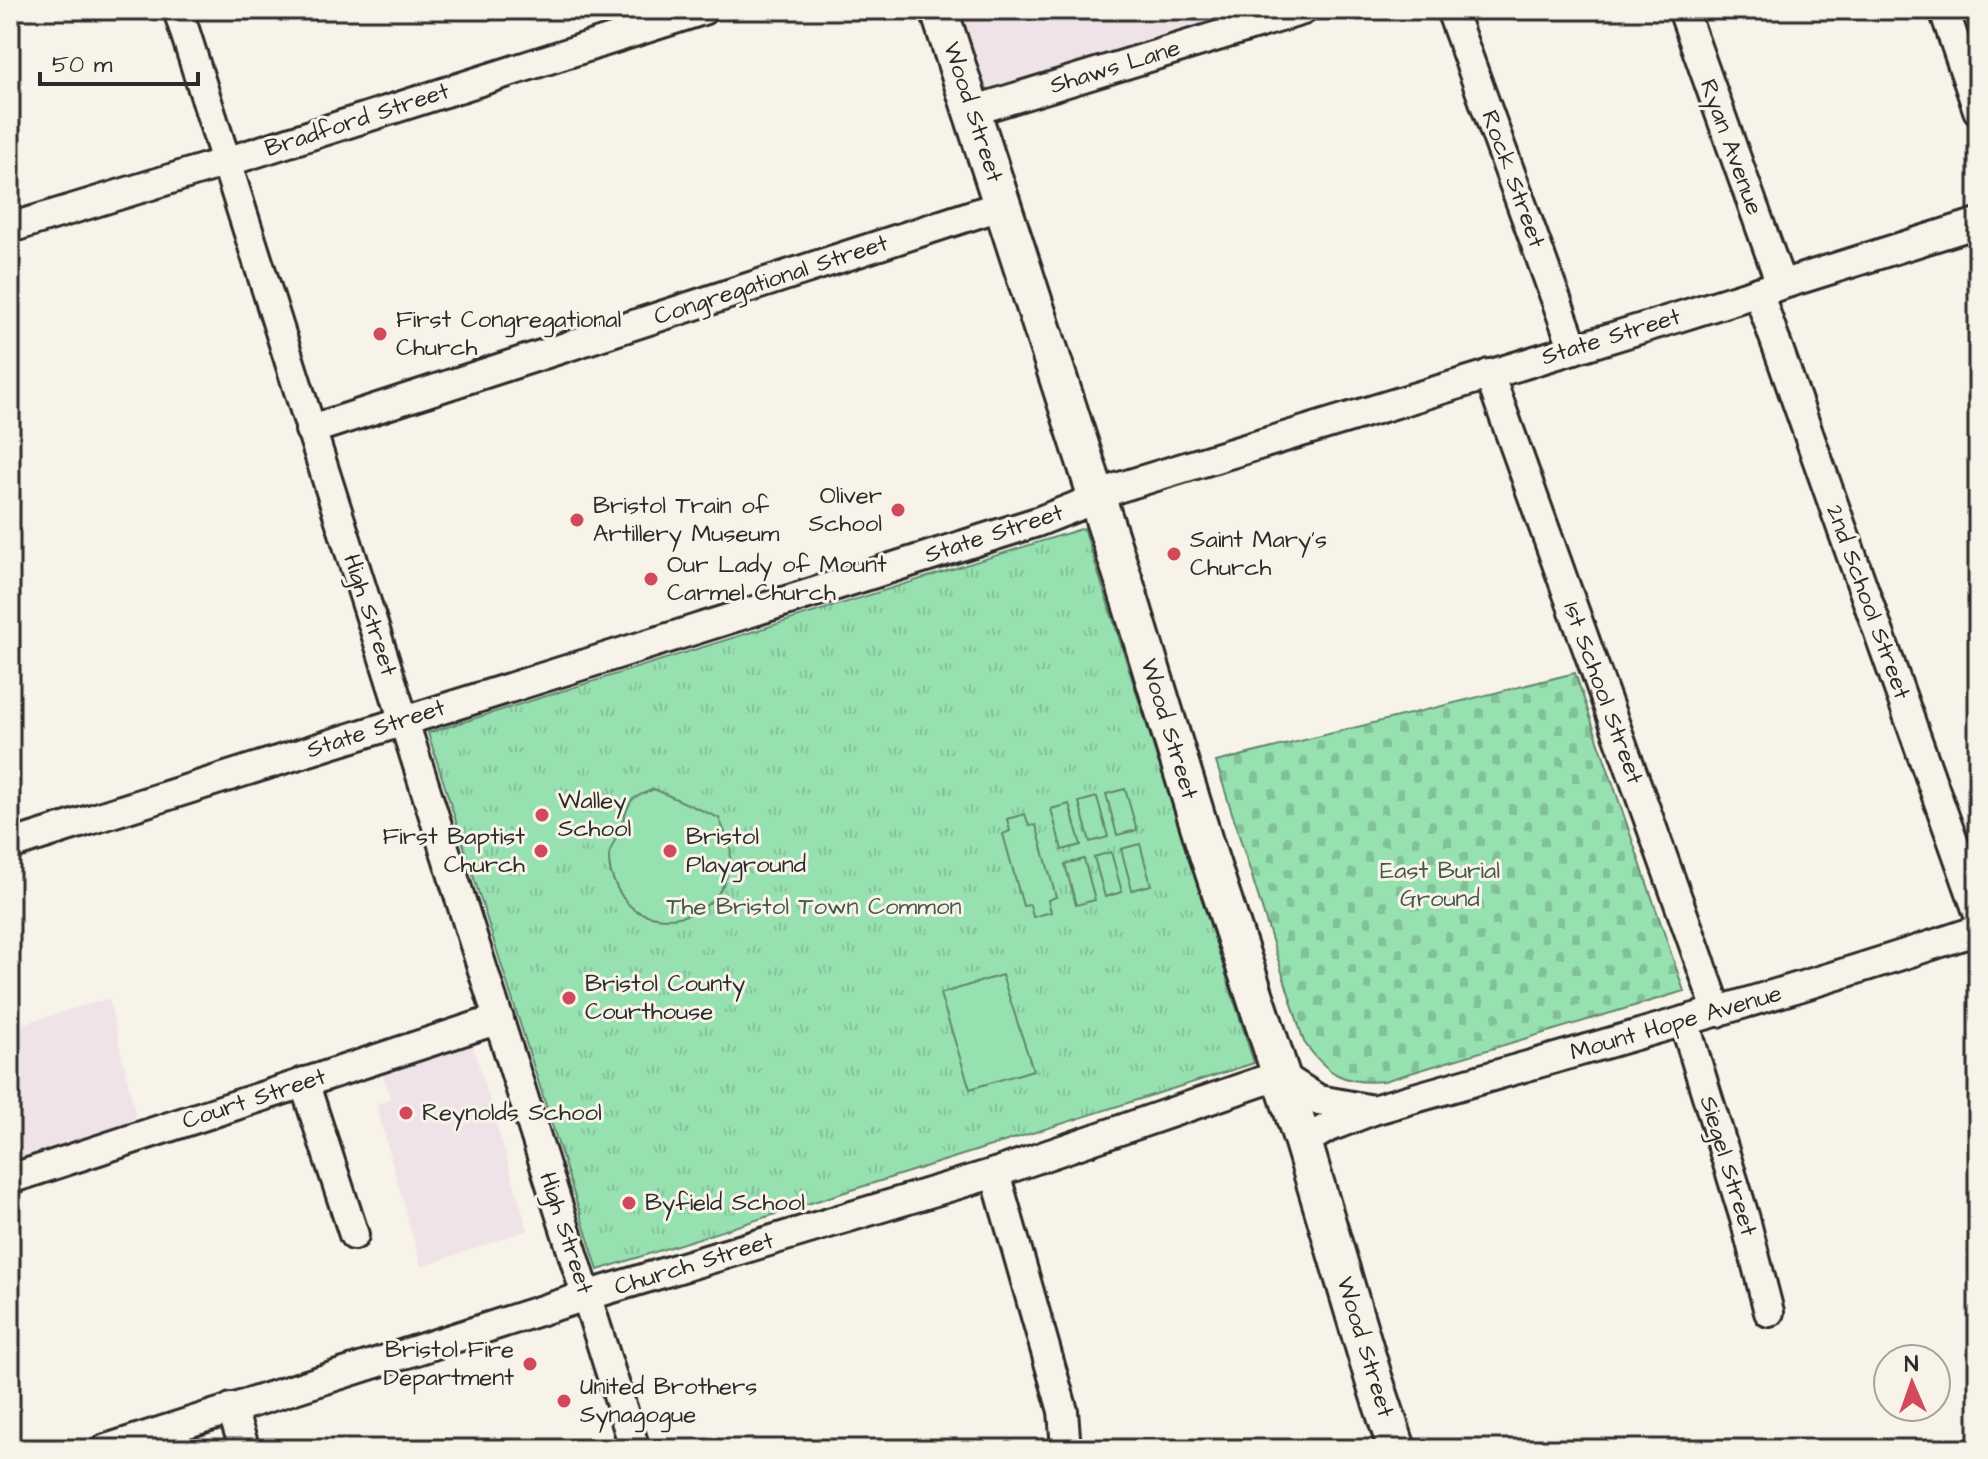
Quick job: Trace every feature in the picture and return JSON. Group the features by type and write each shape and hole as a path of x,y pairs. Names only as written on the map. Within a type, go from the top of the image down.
{"main road":[{"name":"Wood Street","path":"939,10 1303,1142 1397,1449"}],"street":[{"name":"High Street","path":"178,10 635,1449"},
{"name":"Bradford Street","path":"10,228 226,162 642,19 703,10"},
{"name":"Shaws Lane","path":"972,111 1303,10"},
{"name":"Rock Street","path":"1451,10 1574,349"},
{"name":"Ryan Avenue","path":"1683,10 1769,288"},
{"path":"1944,10 1978,110"},
{"name":"Congregational Street","path":"310,430 1003,205"},
{"name":"State Street","path":"10,845 1037,522 1117,488 1978,223"},
{"name":"2nd School Street","path":"1769,288 1978,912"},
{"name":"1st School Street","path":"1489,374 1718,1012"},
{"name":"Mount Hope Avenue","path":"1303,1142 1327,1128 1373,1110 1718,1012 1978,930"},
{"name":"Court Street","path":"10,1179 499,1019"},
{"name":"Siegel Street","path":"1684,1021 1745,1219 1769,1312"},
{"name":"Mount Hope Avenue","path":"1280,1075 1319,1100 1373,1110"},
{"name":"Church Street","path":"106,1449 586,1296 995,1173 1280,1075"},
{"path":"304,1082 354,1235"},
{"path":"995,1173 1063,1411 1066,1449"},
{"path":"231,1408 245,1449"}],"shaded area":[{"path":"960,10 1270,10 986,95"},
{"path":"109,998 137,1122 155,1144 10,1190 10,1028"},
{"path":"471,1039 528,1230 421,1267 376,1104 391,1099 381,1070"}],"green space":[{"name":"The Bristol Town Common","path":"1084,528 1254,1063 598,1270 428,733"},
{"name":"East Burial Ground","path":"1575,673 1684,991 1384,1081 1358,1081 1338,1075 1321,1062 1304,1042 1216,762"},
{"name":"Bristol Playground","path":"654,789 719,818 730,846 728,871 716,896 695,912 682,916 655,917 634,909 618,890 609,865 610,853 630,803"},
{"path":"1125,789 1137,830 1117,835 1106,794"},
{"path":"1097,797 1108,837 1090,842 1079,802"},
{"path":"1069,804 1081,845 1062,850 1051,809"},
{"path":"1025,814 1029,826 1036,825 1056,897 1048,900 1051,912 1033,917 1030,905 1023,906 1003,834 1010,831 1007,819"},
{"path":"1140,844 1151,885 1132,890 1121,849"},
{"path":"1111,852 1122,892 1105,897 1094,857"},
{"path":"1084,859 1095,900 1076,905 1065,864"},
{"path":"1002,975 1033,1070 970,1089 940,994"}],"place":[{"name":"First Congregational Church","path":"380,334"},
{"name":"Oliver School","path":"898,510"},
{"name":"Bristol Train of Artillery Museum","path":"577,520"},
{"name":"Saint Mary's Church","path":"1174,554"},
{"name":"Our Lady of Mount Carmel Church","path":"651,579"},
{"name":"Walley School","path":"542,815"},
{"name":"First Baptist Church","path":"541,851"},
{"name":"Bristol Playground","path":"670,851"},
{"name":"Bristol County Courthouse","path":"569,998"},
{"name":"Reynolds School","path":"406,1113"},
{"name":"Byfield School","path":"629,1203"},
{"name":"Bristol Fire Department","path":"530,1364"},
{"name":"United Brothers Synagogue","path":"564,1401"}]}
